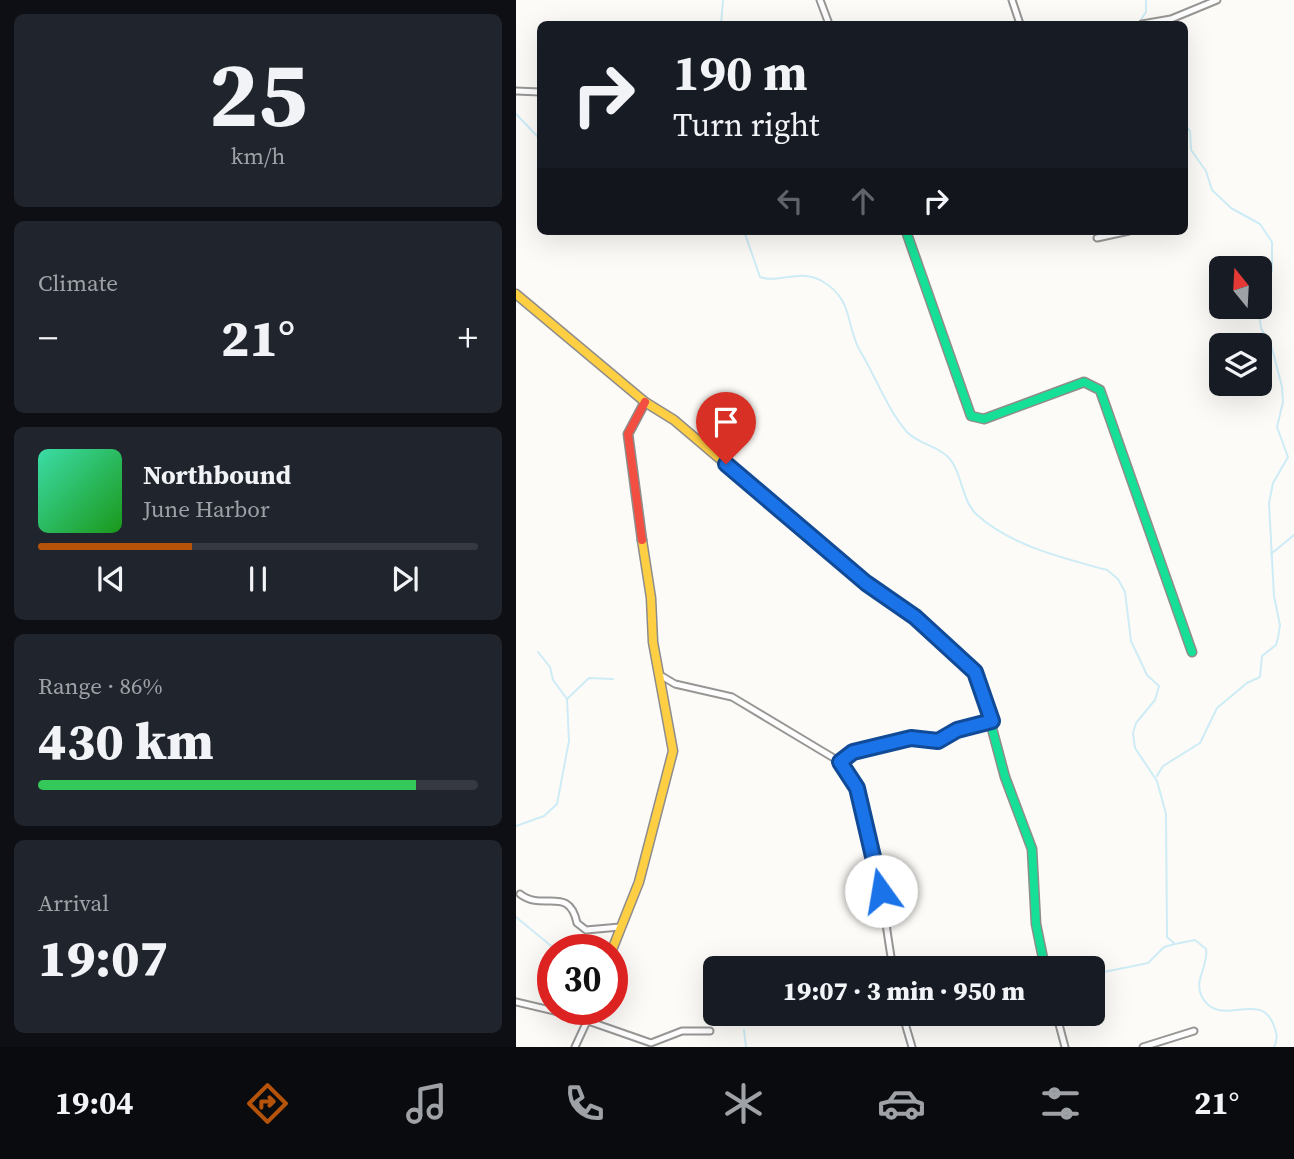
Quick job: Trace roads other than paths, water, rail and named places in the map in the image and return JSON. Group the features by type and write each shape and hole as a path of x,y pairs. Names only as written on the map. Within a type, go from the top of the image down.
{"street":[{"path":"820,0 828,21"},
{"path":"1011,0 1018,21"},
{"path":"1159,21 1217,0"},
{"path":"516,91 537,92"},
{"path":"907,235 971,416 984,419 1084,382 1093,384 1100,390 1192,652"},
{"path":"1097,238 1111,235"},
{"path":"516,294 645,402 674,420 866,583 928,628 978,676 1005,777 1032,849 1036,924 1043,956"},
{"path":"618,934 639,882 673,751 658,673 651,598 627,443 628,434 645,402"},
{"path":"658,673 675,684 732,697 840,762 857,788 885,910 891,956"},
{"path":"840,762 853,752 911,738 938,741 957,730 992,721"},
{"path":"520,894 534,900 567,903 574,910 577,923 586,930 620,927"},
{"path":"516,1002 537,1007"},
{"path":"575,1047 586,1025"},
{"path":"602,1025 651,1043 682,1031 710,1031"},
{"path":"906,1026 912,1047"},
{"path":"1059,1026 1065,1047"},
{"path":"1143,1047 1194,1031"}],"waterway":[{"path":"721,21 723,0"},
{"path":"1140,21 1146,12 1146,0"},
{"path":"516,114 537,136"},
{"path":"1188,129 1191,150 1206,171 1212,190 1231,208 1260,224 1272,242 1272,256"},
{"path":"745,235 760,277 813,277 832,288 839,296 859,349 893,413 911,436 938,450 953,463 967,501 976,514 1021,543 1107,570 1118,579 1125,592 1131,641 1147,675 1159,686 1155,700 1136,723 1133,733 1135,748 1157,781 1166,814 1167,937 1175,944 1195,940 1206,949 1199,985 1202,997 1210,1006 1219,1010 1260,1010 1268,1015 1276,1034 1274,1047"},
{"path":"1157,776 1163,766 1200,743 1217,708 1247,683 1260,677 1262,656 1276,645 1278,638 1280,625 1274,596 1269,503 1273,483 1288,457 1277,427 1283,402 1282,387 1272,348 1261,328 1260,319"},
{"path":"1271,554 1294,535"},
{"path":"516,826 544,816 557,804 569,741 567,699 553,680 550,667 538,652"},
{"path":"567,699 589,678 613,679"},
{"path":"516,917 537,934"},
{"path":"1105,972 1148,963 1164,947 1175,944"},
{"path":"744,1030 746,1047"}]}
